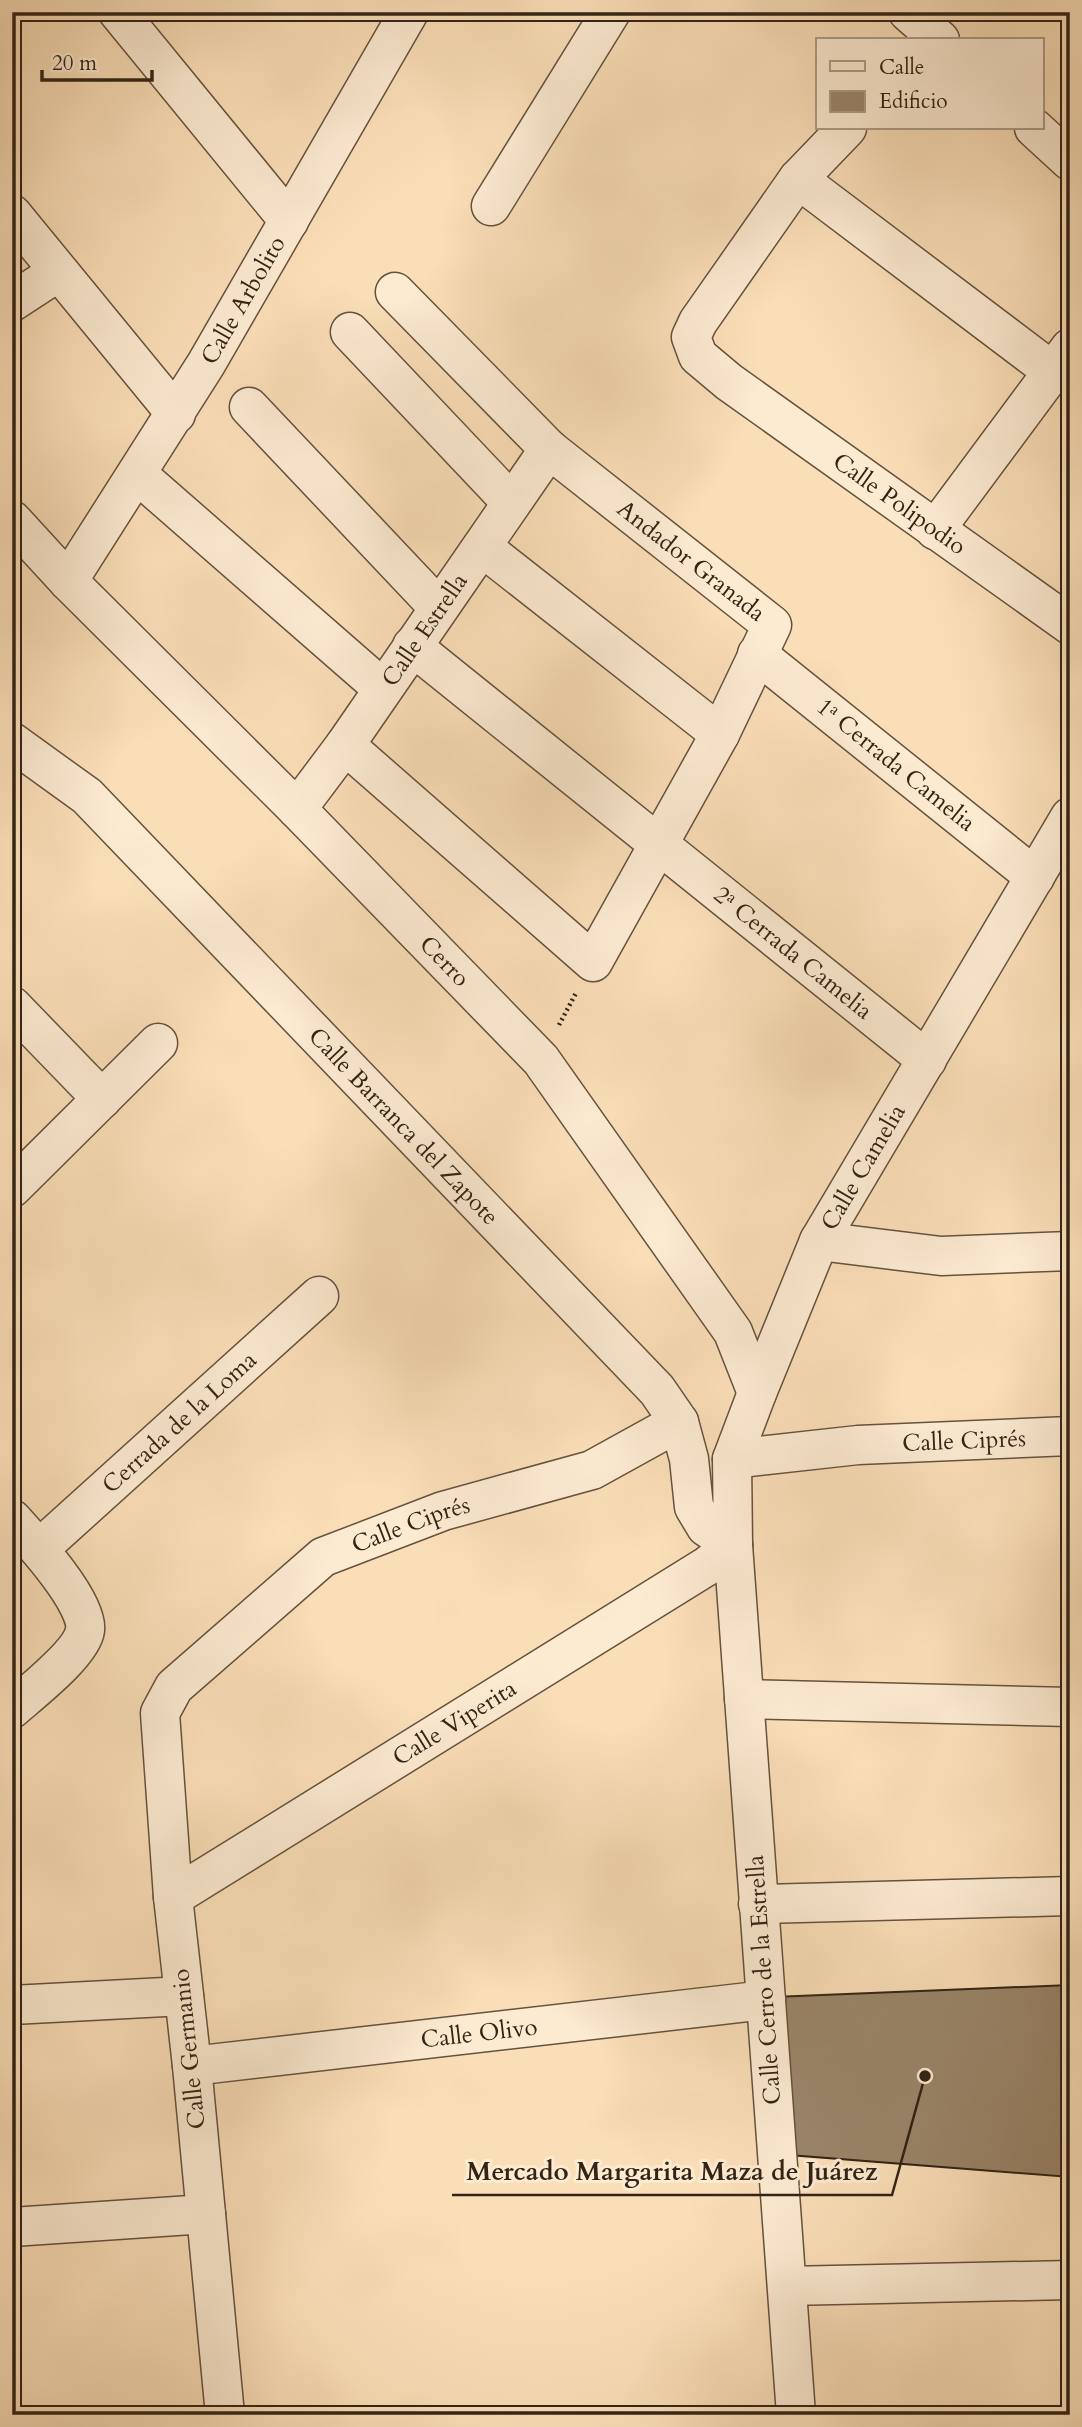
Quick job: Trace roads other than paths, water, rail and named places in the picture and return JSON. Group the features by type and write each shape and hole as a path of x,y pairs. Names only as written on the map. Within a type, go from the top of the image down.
{"street":[{"path":"118,12 289,221"},
{"name":"Calle Arbolito","path":"68,581 176,414 409,12"},
{"path":"491,206 611,12"},
{"path":"845,130 798,179 1061,359 935,530"},
{"path":"1036,130 1070,161"},
{"name":"Calle Polipodio","path":"798,179 698,321 691,337 698,356 729,382 1070,625"},
{"path":"12,214 176,414"},
{"path":"12,302 58,272"},
{"name":"Andador Granada","path":"345,745 593,962 720,734 772,625 549,449 395,292"},
{"path":"350,332 511,502"},
{"path":"249,407 438,607"},
{"name":"Calle Estrella","path":"297,809 345,745 549,449"},
{"path":"137,474 382,688"},
{"path":"12,520 68,581"},
{"path":"482,547 720,734"},
{"name":"Cerro","path":"68,581 297,809 541,1060 733,1332 757,1393"},
{"name":"2ª Cerrada Camelia","path":"412,646 927,1060"},
{"name":"1ª Cerrada Camelia","path":"757,654 1035,877"},
{"name":"Calle Barranca del Zapote","path":"12,742 88,796 657,1390 679,1422 689,1459 694,1507 706,1527 733,1545"},
{"name":"Calle Camelia","path":"733,1545 732,1459 819,1241 1070,817"},
{"path":"12,1006 102,1099"},
{"path":"12,1188 158,1042"},
{"path":"819,1241 941,1256 1070,1251"},
{"name":"Cerrada de la Loma","path":"39,1549 318,1296"},
{"name":"Calle Ciprés","path":"174,1686 323,1557 443,1511 592,1470 679,1422"},
{"name":"Calle Ciprés","path":"732,1459 858,1445 1070,1436"},
{"path":"12,1519 39,1549 76,1600 83,1614 85,1630 78,1647 12,1709"},
{"name":"Calle Cerro de la Estrella","path":"733,1545 796,2415"},
{"name":"Calle Viperita","path":"173,1897 707,1566 733,1545"},
{"name":"Calle Germanio","path":"174,1686 160,1713 173,1897 225,2415"},
{"path":"744,1699 1070,1707"},
{"path":"758,1904 1070,1896"},
{"path":"12,2005 184,1996"},
{"name":"Calle Olivo","path":"192,2066 766,2000"},
{"path":"12,2227 206,2214"},
{"path":"787,2286 1070,2280"}],"place":[{"name":"Mercado Margarita Maza de Juárez","path":"925,2076"}]}
